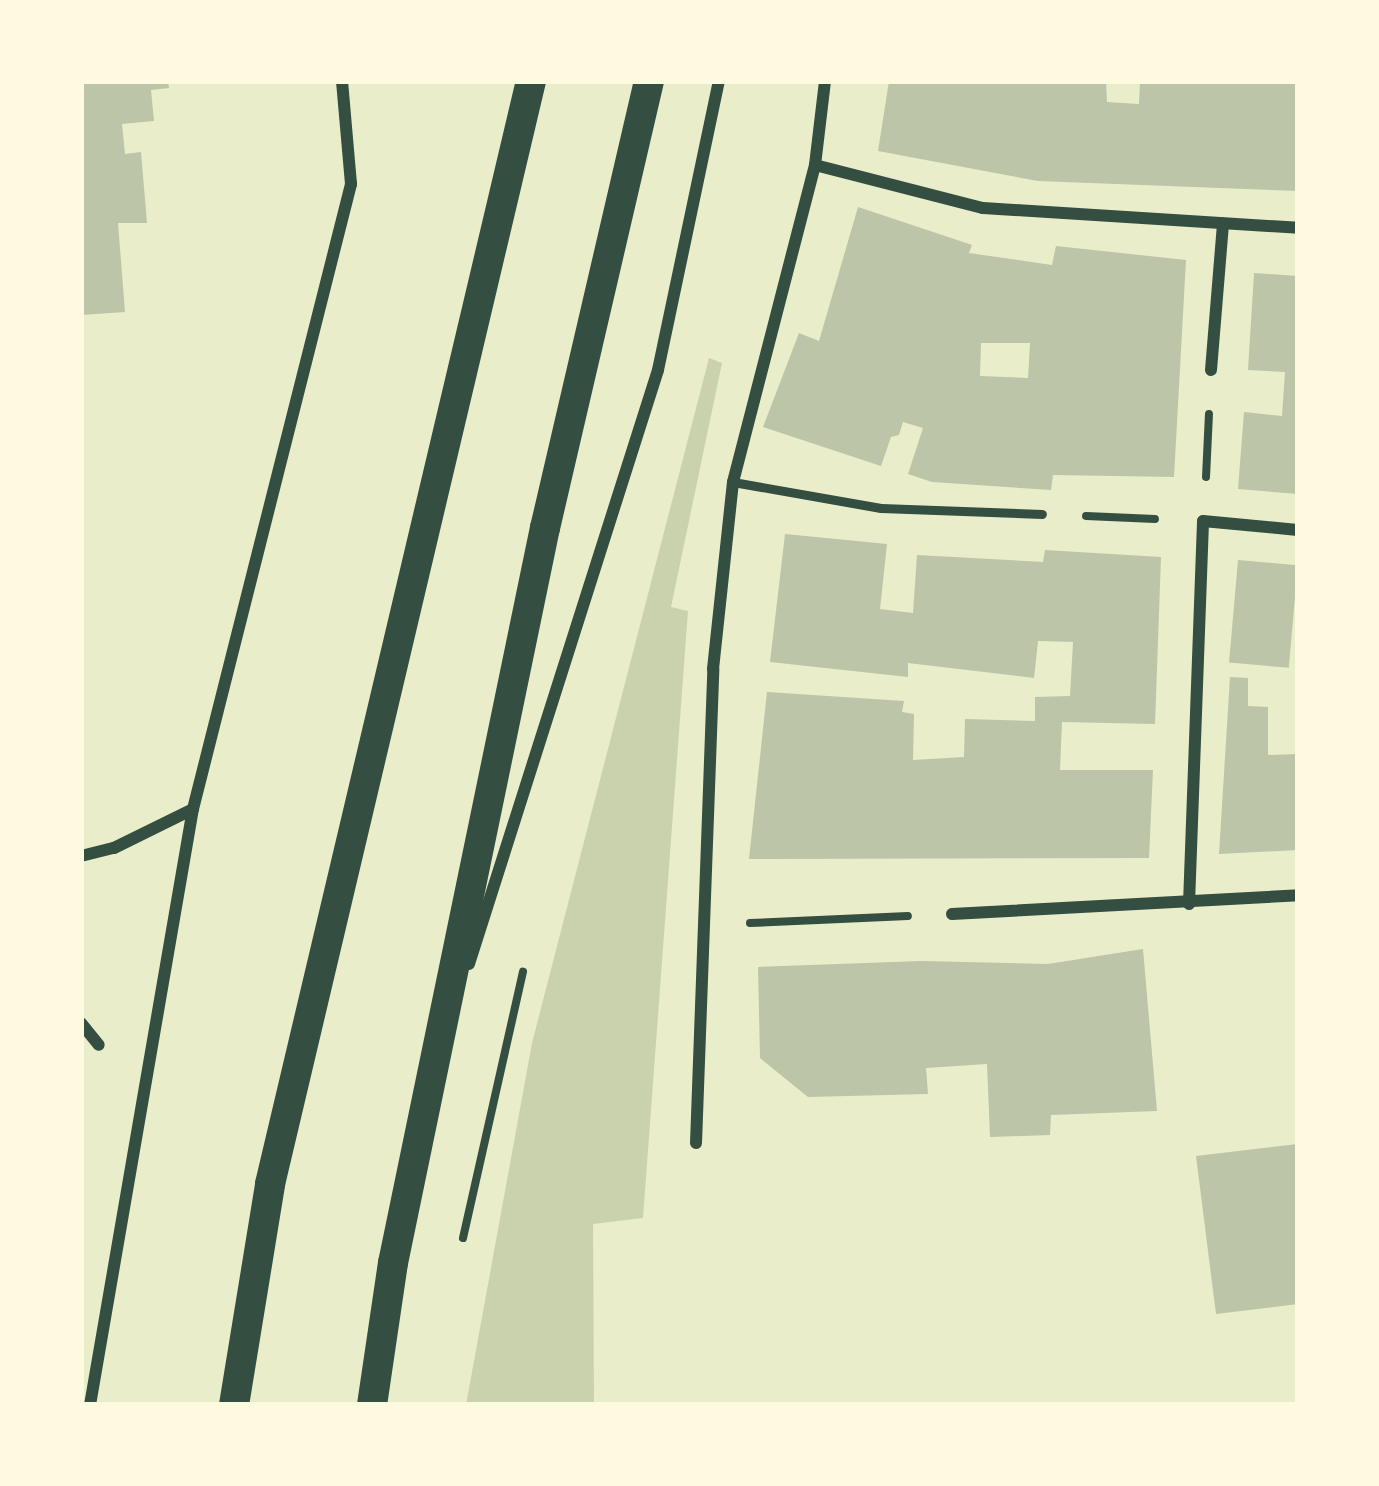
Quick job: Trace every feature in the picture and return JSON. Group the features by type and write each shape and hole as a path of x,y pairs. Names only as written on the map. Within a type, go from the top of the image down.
{"main road":[{"path":"234,1405 270,1184 531,81"},
{"path":"373,1405 393,1263 544,528 649,81"}],"street":[{"path":"90,1405 194,808 351,184 342,81"},
{"path":"431,1079 658,370 719,81"},
{"path":"697,1143 713,669 733,482 815,165 825,81"},
{"path":"815,165 983,208 1298,227"},
{"path":"1211,370 1223,224"},
{"path":"1189,904 1203,521 1298,530"},
{"path":"81,856 114,848 194,808"},
{"path":"952,914 1298,895"},
{"path":"81,1023 99,1045"}],"lane":[{"path":"733,482 881,508 1042,514"}],"path":[{"path":"1042,514 1203,521 1211,370"},
{"path":"750,923 952,914"}],"green space":[{"path":"709,358 722,363 671,607 688,611 643,1218 593,1224 594,1405 466,1405 532,1043"}],"building":[{"path":"83,81 168,81 169,88 151,90 154,121 122,124 125,154 141,152 147,223 118,223 125,312 81,315"},
{"path":"889,81 1106,81 1107,102 1139,104 1140,81 1298,81 1298,191 1038,181 878,151"},
{"path":"858,207 972,245 969,253 1052,265 1056,246 1186,260 1174,477 1053,475 1051,490 932,482 908,474 923,428 903,422 899,435 891,437 881,466 763,427 799,333 819,341","holes":["981,343 1030,343 1028,378 980,376"]},
{"path":"1254,273 1298,276 1298,494 1238,489 1244,412 1282,416 1285,372 1248,370"},
{"path":"785,534 887,544 880,609 913,613 917,555 1043,562 1045,550 1161,557 1155,724 1062,722 1060,770 1153,770 1149,858 749,859 767,692 904,701 902,712 914,714 913,760 964,757 965,719 1035,721 1035,697 1070,696 1073,642 1038,641 1034,678 908,663 908,677 770,662"},
{"path":"1238,560 1298,565 1289,668 1229,663"},
{"path":"1230,677 1248,678 1248,706 1268,707 1268,755 1298,754 1298,850 1219,854"},
{"path":"1143,949 1157,1111 1051,1115 1050,1135 990,1137 987,1064 926,1068 928,1094 808,1097 760,1058 758,967 921,961 1048,964"},
{"path":"1298,1144 1298,1304 1216,1314 1196,1156"}]}
